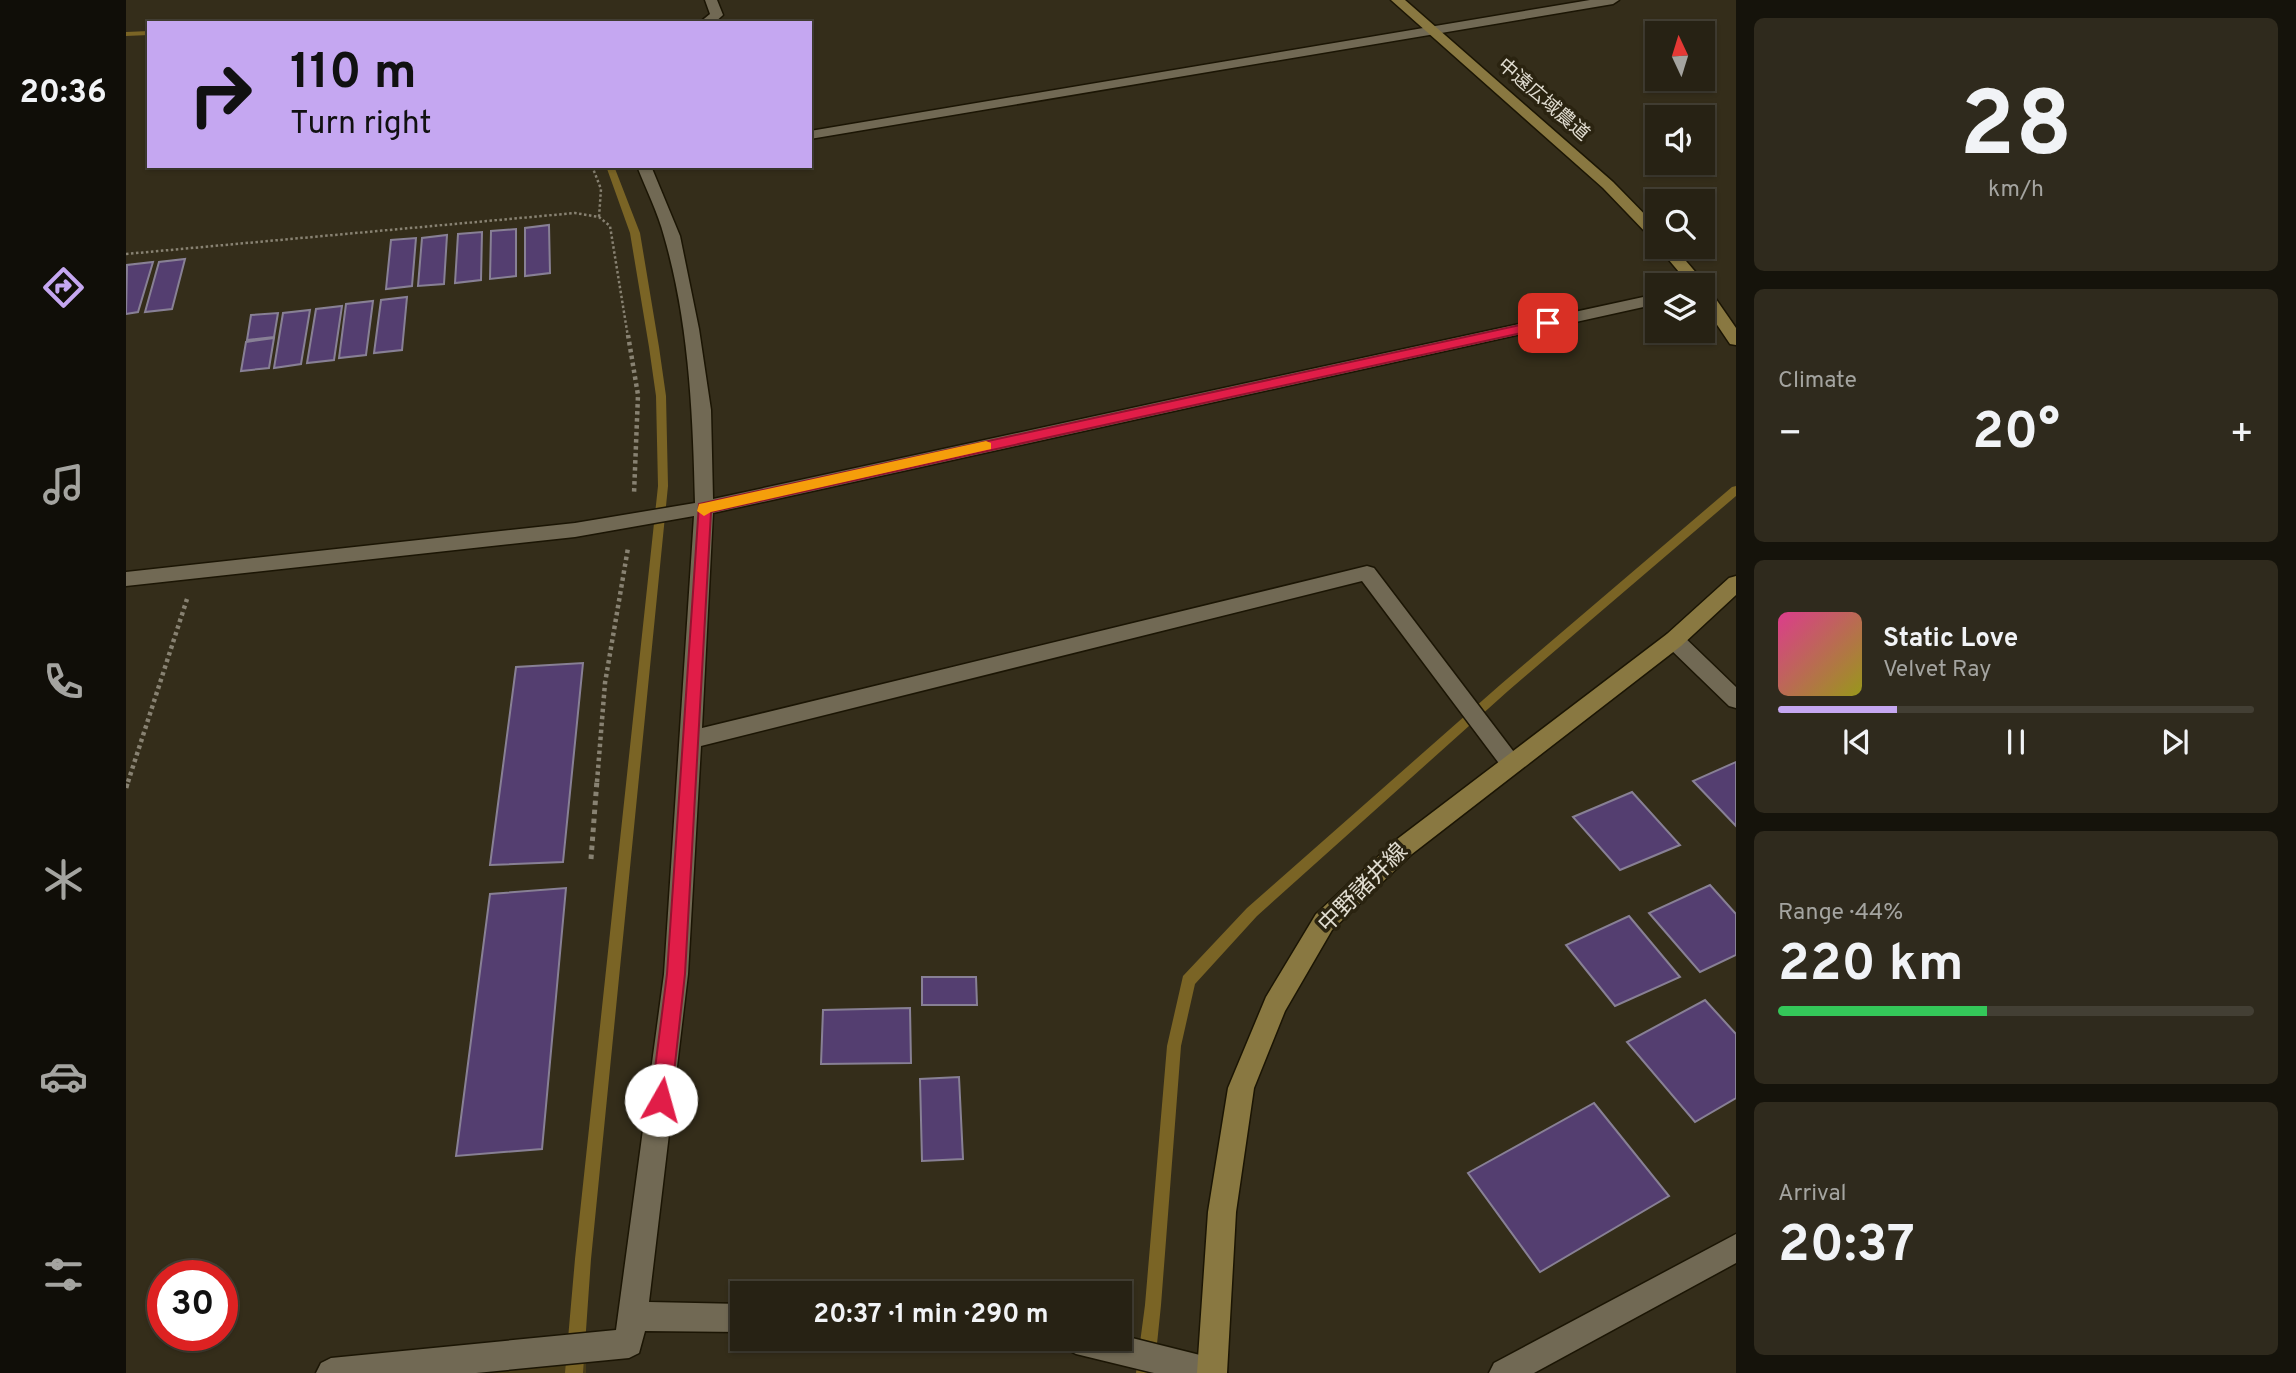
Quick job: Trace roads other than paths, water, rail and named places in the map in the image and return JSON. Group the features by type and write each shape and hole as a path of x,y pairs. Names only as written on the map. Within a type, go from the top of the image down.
{"main road":[{"name":"中遠広域農道","path":"1397,0 1608,185 1645,224"},
{"path":"1676,259 1688,273"},
{"path":"1715,309 1736,340"},
{"name":"中野諸井線","path":"1212,1373 1222,1212 1241,1088 1275,1005 1324,922 1404,846 1674,639 1736,583"}],"street":[{"path":"708,21 717,15 711,0"},
{"path":"812,135 1613,0"},
{"path":"331,1373 629,1343 676,974 704,508 702,410 691,329 671,236 645,168"},
{"path":"126,579 562,531 704,508 1645,302"},
{"path":"690,740 1367,573 1512,764"},
{"path":"1674,639 1736,700"},
{"path":"1504,1373 1736,1248"},
{"path":"633,1316 730,1318"},
{"path":"1124,1351 1212,1373"}],"waterway":[{"path":"126,34 147,33"},
{"path":"574,1373 583,1259 663,486 661,396 654,347 635,233 611,168"},
{"path":"1145,1373 1174,1046 1188,981 1252,912 1504,688 1736,490"}]}
